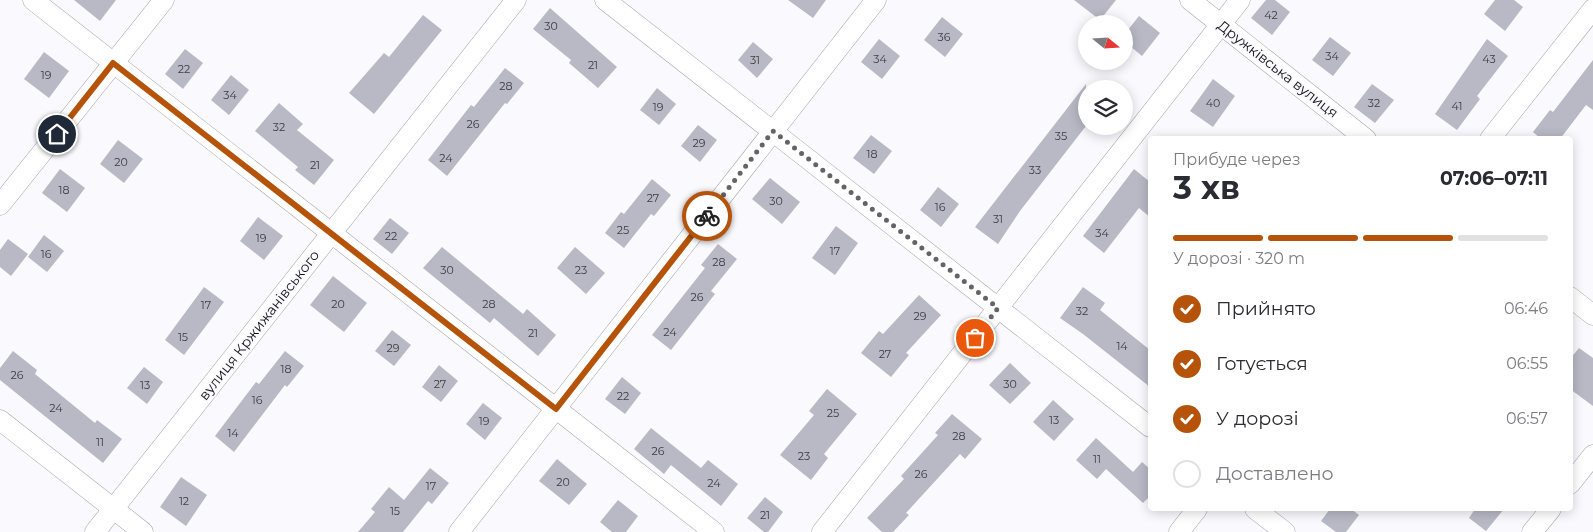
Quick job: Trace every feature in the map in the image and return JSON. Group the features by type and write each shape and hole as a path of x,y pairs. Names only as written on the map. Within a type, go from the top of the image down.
{"street":[{"path":"33,0 714,532"},
{"path":"0,205 164,0"},
{"name":"вулиця Кржижанівського","path":"95,532 516,0"},
{"path":"605,0 1148,425"},
{"path":"459,532 876,0"},
{"name":"Дружківська вулиця","path":"1190,0 1362,136"},
{"path":"822,532 1240,0"},
{"path":"1492,136 1593,9"},
{"path":"1573,299 1593,315"},
{"path":"0,420 143,532"},
{"path":"1573,480 1593,455"},
{"path":"1179,532 1195,511"},
{"path":"1258,511 1285,532"},
{"path":"1532,532 1549,511"}],"building":[{"path":"74,0 116,0 100,21"},
{"path":"788,0 826,0 813,18"},
{"path":"1074,0 1116,0 1104,15 1094,15"},
{"path":"1266,0 1275,0 1290,12 1272,35 1251,18"},
{"path":"1495,0 1514,0 1523,7 1505,31 1484,14"},
{"path":"550,8 617,67 598,88 569,63 571,60 533,29"},
{"path":"423,15 442,30 374,114 349,93 384,53 389,57"},
{"path":"1139,16 1160,33 1142,56 1133,48 1133,24"},
{"path":"942,17 963,34 945,57 924,40"},
{"path":"1330,37 1351,53 1333,76 1312,60"},
{"path":"879,39 900,56 882,79 861,62"},
{"path":"1487,39 1508,56 1477,96 1480,99 1457,130 1435,114"},
{"path":"753,42 773,59 757,78 738,60"},
{"path":"185,49 203,63 183,89 165,74"},
{"path":"44,52 69,71 49,98 24,79"},
{"path":"1593,60 1593,110 1586,105 1562,136 1538,136 1533,132 1550,110 1553,112"},
{"path":"505,68 524,83 507,104 505,103 447,176 428,160 471,105 474,107"},
{"path":"231,75 249,90 229,115 211,100"},
{"path":"1213,79 1235,96 1213,127 1190,111"},
{"path":"1372,84 1394,100 1375,123 1354,107"},
{"path":"657,88 676,104 659,125 640,110"},
{"path":"1078,94 1079,135 1020,211 998,244 975,227"},
{"path":"279,103 303,124 297,130 334,160 314,185 295,170 298,167 255,131"},
{"path":"698,125 717,140 700,162 681,146"},
{"path":"871,135 892,151 874,174 853,158"},
{"path":"118,140 143,159 124,183 100,164"},
{"path":"60,169 85,188 67,212 42,193"},
{"path":"1134,169 1148,180 1148,215 1139,208 1104,253 1083,236"},
{"path":"770,178 800,202 782,224 752,199"},
{"path":"652,179 671,195 654,216 651,214 624,248 605,233 621,212 624,214"},
{"path":"938,187 959,204 941,227 920,210"},
{"path":"258,217 283,236 264,260 240,241"},
{"path":"390,218 409,233 392,254 373,239"},
{"path":"836,226 858,243 835,275 812,258"},
{"path":"44,235 64,251 47,272 28,257"},
{"path":"8,239 28,254 11,276 0,267 0,250"},
{"path":"718,244 737,259 711,291 715,294 671,350 652,335 705,268 701,265"},
{"path":"442,247 523,314 527,309 556,335 538,356 494,318 490,323 423,268"},
{"path":"575,247 605,273 586,294 557,268"},
{"path":"333,276 367,303 344,332 310,305"},
{"path":"204,287 224,302 184,355 165,340"},
{"path":"1083,287 1105,303 1100,310 1148,348 1148,385 1083,334 1060,318"},
{"path":"919,295 941,315 906,353 909,355 891,377 861,353 879,331 883,334"},
{"path":"392,330 411,345 394,366 375,351"},
{"path":"1579,348 1593,358 1593,406 1573,391 1573,355"},
{"path":"13,351 37,370 35,374 95,423 97,420 122,439 103,463 0,380 0,368"},
{"path":"285,351 304,366 287,387 285,385 234,452 215,436 256,382 259,384"},
{"path":"1010,363 1031,383 1010,404 989,385"},
{"path":"439,365 458,381 441,402 422,387"},
{"path":"144,367 163,382 147,404 127,388"},
{"path":"622,377 641,393 625,414 605,399"},
{"path":"827,389 857,414 824,454 828,458 811,480 780,455 814,415 809,411"},
{"path":"1053,400 1074,419 1054,441 1033,422"},
{"path":"483,403 502,418 485,440 466,424"},
{"path":"952,414 982,439 965,459 960,454 906,513 909,515 893,532 882,532 867,518 904,479 901,476 938,435 935,433"},
{"path":"651,428 701,468 708,460 738,484 721,506 671,465 664,474 634,449"},
{"path":"1096,438 1133,472 1142,462 1148,467 1148,498 1143,503 1106,469 1097,479 1076,460"},
{"path":"557,459 587,484 569,505 539,481"},
{"path":"430,468 449,483 432,504 428,501 403,532 358,532 375,512 371,509 389,487 404,500"},
{"path":"181,477 207,495 186,526 160,507"},
{"path":"765,497 783,512 768,532 764,532 747,518"},
{"path":"618,500 638,516 626,532 612,532 600,522"},
{"path":"1328,511 1354,511 1359,515 1346,532 1336,532 1321,521"},
{"path":"1474,511 1502,511 1486,531 1469,518"}],"way so far":[{"path":"707,216 773,131 998,308 975,338"}],"route":[{"path":"57,134 113,63 556,409 707,216"}]}
